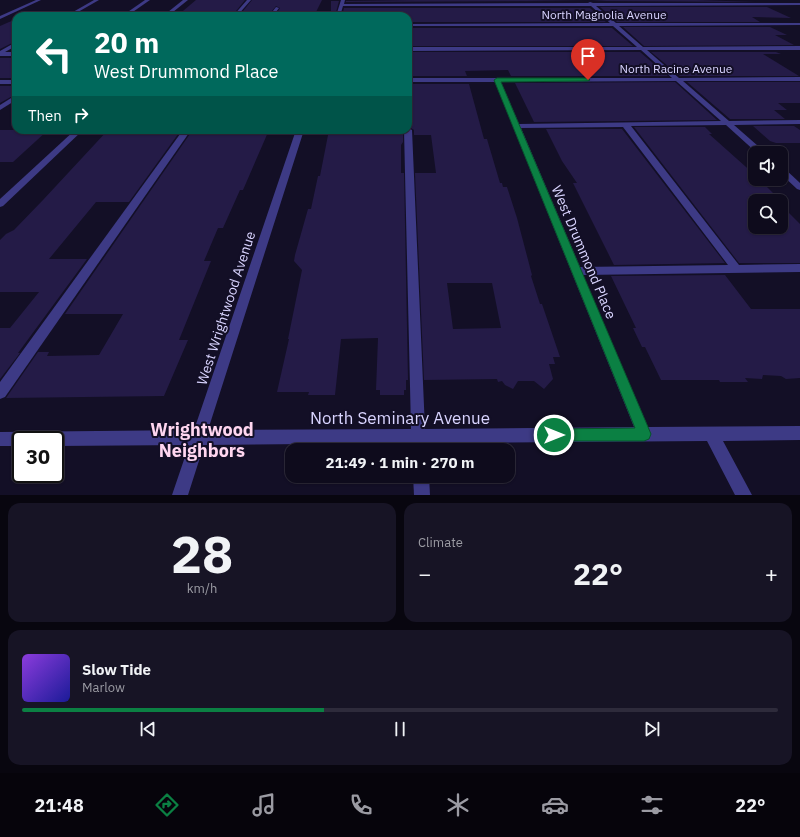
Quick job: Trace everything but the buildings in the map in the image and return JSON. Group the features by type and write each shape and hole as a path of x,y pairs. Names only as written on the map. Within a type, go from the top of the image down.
{"street":[{"path":"13,12 39,0"},
{"path":"75,12 97,0"},
{"path":"130,12 148,0"},
{"path":"170,12 186,0"},
{"path":"238,12 249,0"},
{"path":"339,12 343,0"},
{"path":"587,0 754,146"},
{"path":"342,5 800,4"},
{"path":"274,12 277,8"},
{"path":"0,18 12,12"},
{"name":"North Magnolia Avenue","path":"412,25 800,24"},
{"path":"1,52 12,46"},
{"path":"412,49 800,48"},
{"path":"1,52 12,53"},
{"name":"North Racine Avenue","path":"412,80 800,79"},
{"name":"West Drummond Place","path":"497,80 644,434"},
{"path":"0,82 12,82"},
{"path":"0,108 12,100"},
{"path":"516,126 800,122"},
{"path":"624,124 736,269"},
{"path":"0,204 75,134"},
{"path":"0,393 184,134"},
{"name":"West Wrightwood Avenue","path":"180,495 299,134"},
{"path":"408,134 418,443"},
{"path":"788,176 800,187"},
{"path":"576,271 800,268"},
{"name":"North Seminary Avenue","path":"0,439 199,438 418,443 644,434 800,433"},
{"path":"711,434 744,495"},
{"path":"421,483 422,495"}],"district":[{"name":"Wrightwood Neighbors","path":"202,439"}],"route":[{"path":"554,435 644,434 497,80 588,80"}]}
